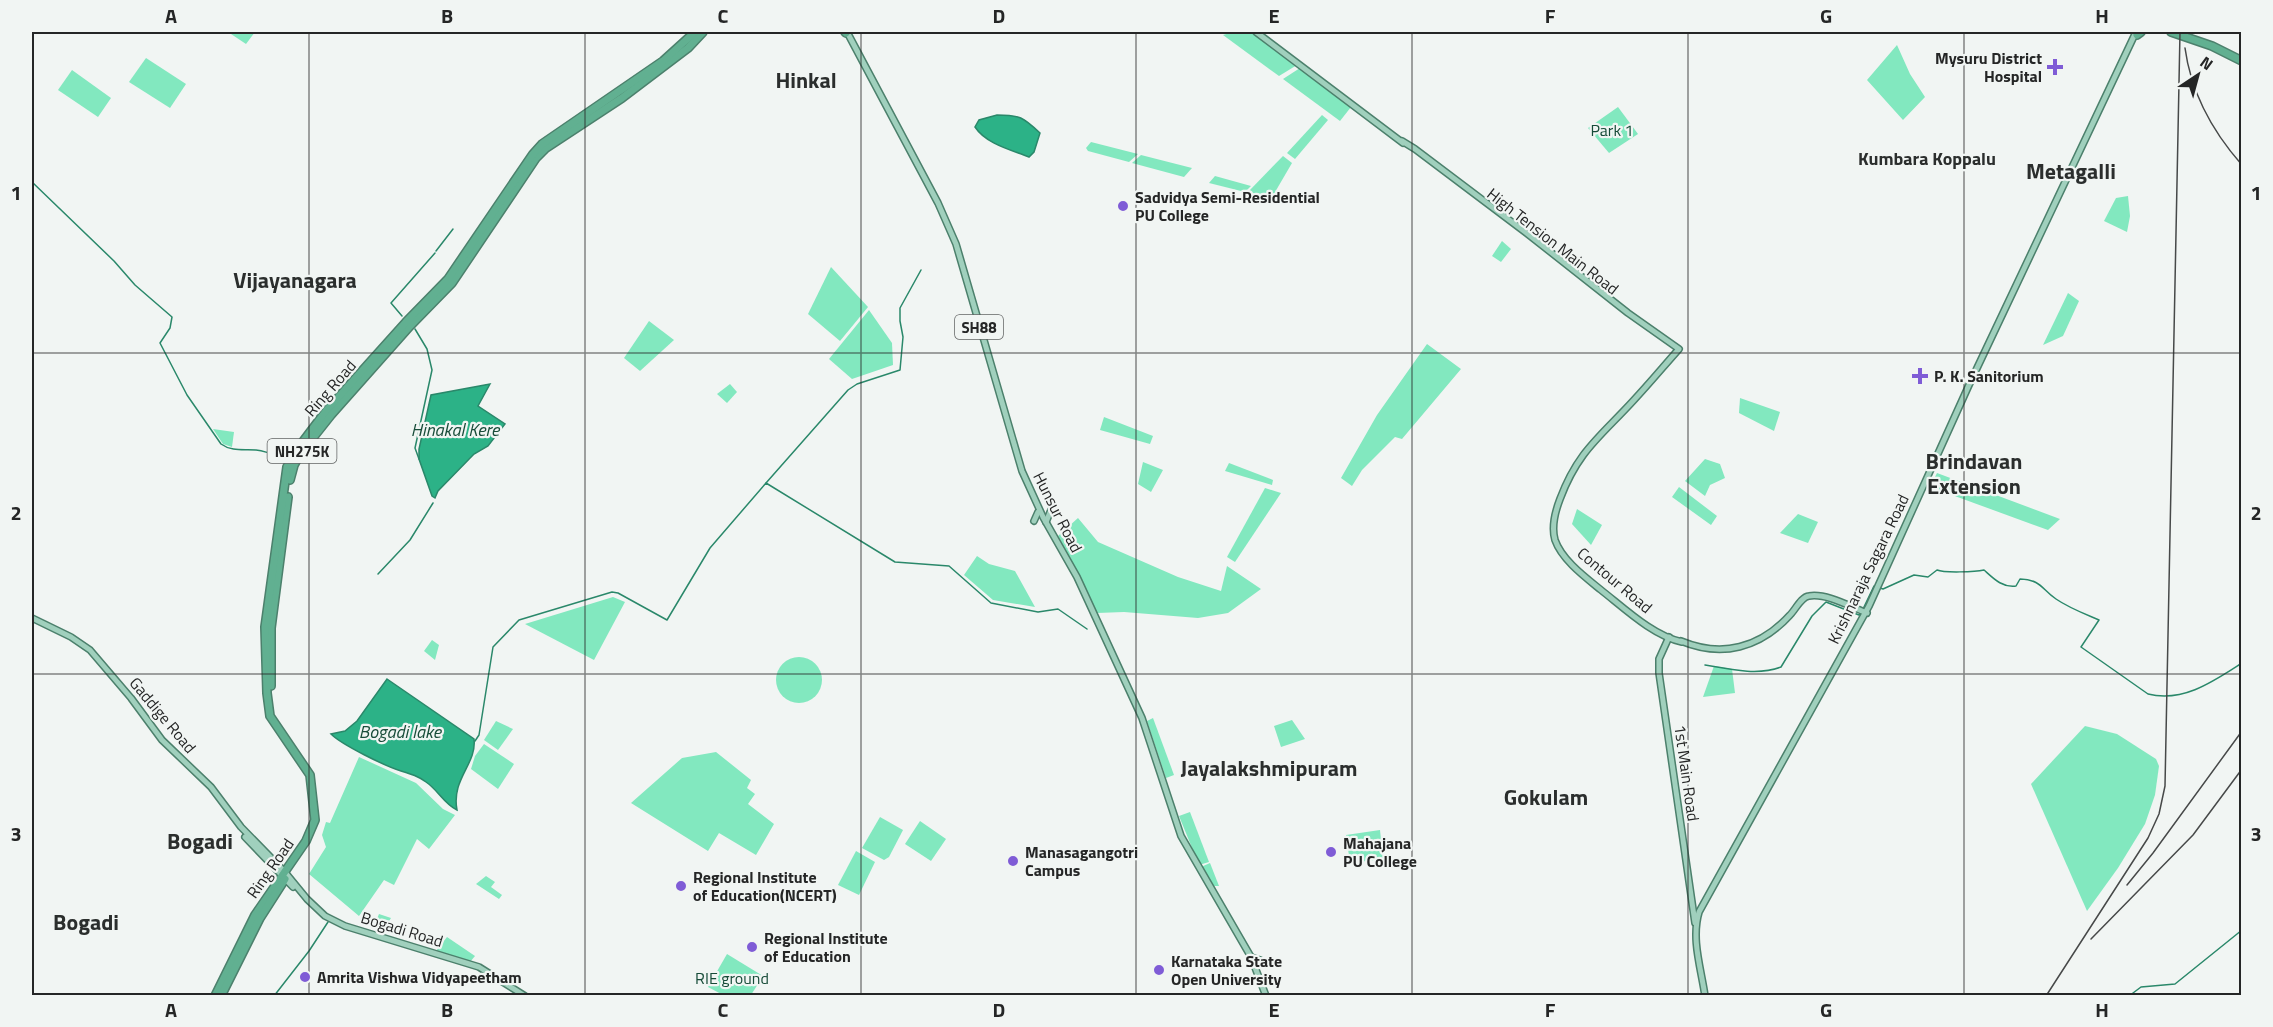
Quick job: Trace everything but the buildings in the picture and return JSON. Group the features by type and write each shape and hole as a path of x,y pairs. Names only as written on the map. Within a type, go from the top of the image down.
{"highway":[{"name":"Ring Road","path":"215,996 262,910 313,828 315,811 310,775 270,716 267,693 265,627 287,467 295,452 326,411 448,279 542,144 663,61 695,32"},
{"name":"Ring Road","path":"284,875 316,828 319,814 315,774 274,714 271,690 271,628 290,476 294,465 335,409 452,283 536,158 546,148 622,98 688,48 703,32"},
{"path":"2171,32 2241,61"},
{"path":"2192,39 2213,42 2241,56"},
{"name":"Ring Road","path":"222,996 262,910"}],"main road":[{"name":"Hunsur Road","path":"846,32 934,201 949,235 1019,471 1077,577 1142,718 1181,836 1254,962 1264,996"},
{"path":"1256,32 1529,235 1678,351"},
{"name":"Krishnaraja Sagara Road","path":"1705,996 1696,927 1703,903 1879,588 2137,33"},
{"name":"High Tension Main Road","path":"1402,141 1614,306 1678,351"},
{"name":"Contour Road","path":"1678,351 1584,452 1567,480 1554,518 1554,537 1566,557 1588,580 1626,610 1660,632 1682,642 1713,648 1746,646 1775,629 1803,598 1810,595 1820,596 1865,612"},
{"path":"1050,509 1046,523 1035,523 1040,511 1050,509"},
{"name":"Krishnaraja Sagara Road","path":"1698,946 1698,926 1701,913 1865,612"},
{"name":"Gaddige Road","path":"32,620 76,644 94,659 123,692 160,742 208,789 244,836 284,875"},
{"name":"1st Main Road","path":"1670,637 1659,659 1659,673 1696,927"},
{"name":"Bogadi Road","path":"284,875 312,906 334,923 478,969 519,996"},
{"name":"Bogadi Road","path":"284,875 312,904 334,922 479,967 525,996"}],"green space":[{"path":"228,32 255,32 246,44"},
{"path":"1233,32 1253,32 1297,65 1279,76 1223,35"},
{"path":"1897,45 1910,74 1925,97 1903,120 1867,80"},
{"path":"146,58 186,84 170,108 129,82"},
{"path":"1300,68 1351,107 1340,121 1283,79"},
{"path":"72,70 111,98 98,117 58,90"},
{"name":"Park 1","path":"1618,107 1638,134 1609,153 1588,128"},
{"path":"1322,115 1328,120 1295,159 1287,153"},
{"path":"1091,142 1138,154 1129,162 1088,151 1086,148"},
{"path":"1141,155 1192,168 1184,177 1132,163"},
{"path":"1283,156 1292,163 1271,199 1248,192"},
{"path":"1215,176 1251,186 1245,192 1209,183"},
{"path":"2128,196 2130,216 2127,232 2104,221 2116,198"},
{"path":"1502,241 1511,249 1501,262 1492,256"},
{"path":"831,267 868,307 840,341 808,314"},
{"path":"2068,293 2079,301 2063,336 2043,345"},
{"path":"869,310 892,343 893,365 852,379 829,359"},
{"path":"649,321 674,340 640,371 624,358"},
{"path":"1427,344 1461,369 1402,439 1395,437 1362,470 1352,486 1341,478 1377,415"},
{"path":"730,384 737,392 727,403 717,394"},
{"path":"1740,398 1780,412 1774,431 1739,413"},
{"path":"1104,417 1153,436 1150,444 1100,430"},
{"path":"213,429 234,432 232,447 223,444"},
{"path":"1705,459 1720,464 1725,478 1710,485 1705,496 1685,481"},
{"path":"1143,462 1163,470 1151,492 1138,484"},
{"path":"1229,463 1273,480 1272,485 1225,471"},
{"path":"1937,473 2060,519 2048,530 1930,487"},
{"path":"1679,487 1717,516 1711,525 1672,497"},
{"path":"1265,488 1281,493 1235,562 1227,557"},
{"path":"1577,509 1602,525 1591,545 1572,524"},
{"path":"1798,514 1818,522 1808,543 1780,533"},
{"path":"1078,518 1098,542 1178,577 1221,591 1227,566 1261,589 1228,613 1198,618 1124,612 1097,613 1058,536"},
{"path":"977,556 989,564 1015,571 1035,607 993,600 964,575"},
{"path":"613,597 625,602 594,660 525,624"},
{"path":"432,640 439,645 435,660 424,651"},
{"path":"799,657 808,658 815,664 821,671 821,689 815,696 808,702 799,703 790,702 783,696 777,689 776,680 777,671 783,664 790,658"},
{"path":"1714,666 1732,669 1735,693 1703,697"},
{"path":"1153,718 1174,775 1166,778 1147,721"},
{"path":"1292,720 1305,739 1281,747 1274,726"},
{"path":"496,721 513,729 498,750 484,740"},
{"path":"2085,726 2117,734 2156,759 2159,766 2155,795 2145,824 2118,868 2087,911 2031,784"},
{"path":"484,744 514,764 498,789 471,769 475,756"},
{"path":"716,752 751,780 747,788 755,794 748,804 774,824 756,855 719,833 708,851 631,803 682,758"},
{"path":"359,757 416,783 443,809 455,815 429,849 417,839 394,885 384,880 359,916 309,874 326,847 322,835 326,822 330,823"},
{"path":"1190,812 1209,862 1199,865 1179,816"},
{"path":"880,817 903,830 889,857 884,860 862,848"},
{"path":"920,821 946,839 931,861 905,844"},
{"path":"1380,830 1383,859 1350,863 1346,835"},
{"path":"856,851 875,862 859,895 838,885"},
{"path":"1210,863 1219,886 1212,886 1201,867"},
{"path":"486,876 495,882 491,887 502,895 499,899 476,884"},
{"path":"379,914 391,918 384,929 374,926"},
{"path":"447,937 475,956 470,962 436,951"},
{"name":"RIE ground","path":"727,954 763,976 751,995 723,995 708,987"}],"water":[{"path":"997,115 1021,118 1040,133 1034,152 1029,157 992,142 975,127 979,120"},
{"name":"Hinakal Kere","path":"490,384 478,406 505,424 488,446 474,454 438,491 435,498 432,496 419,459 419,449 431,395"},
{"name":"Bogadi lake","path":"387,679 474,739 472,756 458,789 457,810 423,780 364,755 331,734 345,731 357,721"}],"waterway":[{"path":"32,182 114,261 135,285 172,317 170,328 160,343 187,395 221,444 234,449 263,451 285,459"},
{"path":"436,251 453,229"},
{"path":"402,316 391,303 435,253"},
{"path":"766,483 848,390 857,384 900,370 903,337 900,308 921,270"},
{"path":"415,329 427,349 432,370 415,448 419,459"},
{"path":"475,741 479,735 493,647 519,620 612,592 618,593 667,620 710,548 766,483 895,562 949,566 991,603 1038,612 1058,609 1087,629"},
{"path":"378,574 410,540 433,503"},
{"path":"1880,588 1883,589 1914,575 1928,577 1937,570 1946,572 1984,570 1998,582 2011,586 2016,586 2020,579 2033,581 2061,602 2099,620 2081,647 2148,694 2161,696 2186,693 2198,689 2242,663"},
{"path":"1863,609 1876,586"},
{"path":"1705,665 1733,670 1772,670 1781,667 1812,616 1826,602 1861,614"},
{"path":"274,996 328,922"},
{"path":"2129,996 2141,987 2175,984 2242,930"}],"railway":[{"path":"2046,996 2148,838 2159,814 2165,786 2180,32"},
{"path":"2185,48 2192,80 2204,111 2221,139 2242,165"},
{"path":"2127,885 2242,731"},
{"path":"2091,939 2193,835 2242,769"}],"place":[{"name":"Mysuru District Hospital","path":"2055,67"},
{"name":"Sadvidya Semi-Residential PU College","path":"1123,206"},
{"name":"P. K. Sanitorium","path":"1920,376"},
{"name":"Mahajana PU College","path":"1331,852"},
{"name":"Manasagangotri Campus","path":"1013,861"},
{"name":"Regional Institute of Education(NCERT)","path":"681,886"},
{"name":"Regional Institute of Education","path":"752,947"},
{"name":"Karnataka State Open University","path":"1159,970"},
{"name":"Amrita Vishwa Vidyapeetham","path":"305,977"}],"district":[{"name":"Hinkal","path":"806,80"},
{"name":"Kumbara Koppalu","path":"1927,158"},
{"name":"Metagalli","path":"2071,171"},
{"name":"Vijayanagara","path":"295,280"},
{"name":"Brindavan Extension","path":"1974,474"},
{"name":"Jayalakshmipuram","path":"1269,768"},
{"name":"Gokulam","path":"1546,797"},
{"name":"Bogadi","path":"200,841"},
{"name":"Bogadi","path":"86,922"}]}
